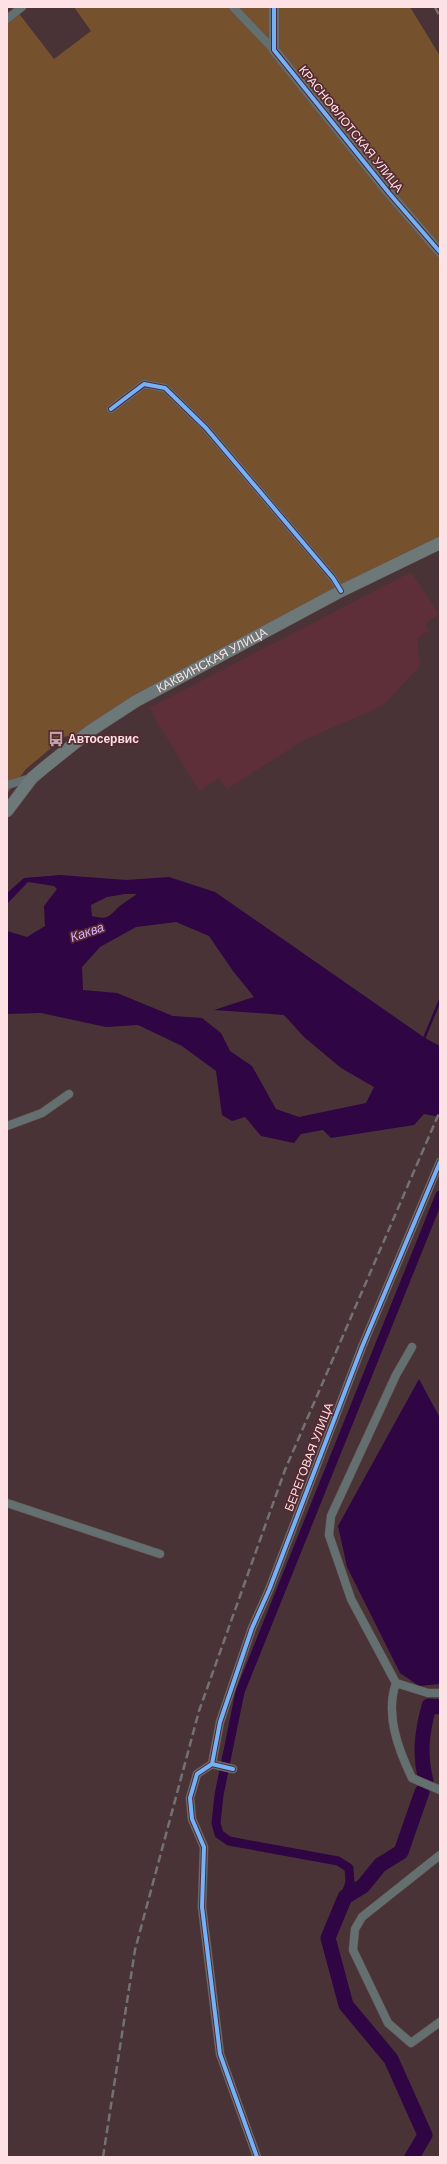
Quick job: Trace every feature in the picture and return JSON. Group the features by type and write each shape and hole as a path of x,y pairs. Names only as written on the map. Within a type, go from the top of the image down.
{"main road":[{"name":"КАКВИНСКАЯ УЛИЦА","path":"7,811 32,778 90,731 136,701 341,591 440,543"}],"street":[{"path":"7,19 22,7"},
{"path":"233,7 274,50"},
{"path":"274,7 274,50"},
{"name":"КРАСНОФЛОТСКАЯ УЛИЦА","path":"274,50 389,193 440,252"},
{"path":"111,409 144,384 165,388 206,428 333,578 341,591"},
{"path":"7,786 32,778"},
{"path":"7,1126 42,1113 69,1094"},
{"name":"БЕРЕГОВАЯ УЛИЦА","path":"212,1764 220,1722 252,1628 269,1590 362,1347 440,1162"},
{"path":"412,1347 396,1374 331,1516 329,1535 350,1599 396,1683 428,1693 440,1693"},
{"path":"7,1503 160,1554"},
{"path":"396,1683 392,1696 393,1720 399,1751 412,1778 440,1790"},
{"path":"233,1769 212,1764 197,1774 190,1798 192,1819 204,1847 202,1908 220,2054 257,2157"},
{"path":"440,1856 366,1912 357,1922 353,1950 388,2023 411,2043 440,2022"}],"shaded area":[{"path":"74,7 410,7 440,56 440,543 90,731 64,737 26,769 7,794 7,19 17,11 54,59 91,31"},
{"path":"411,572 439,614 425,624 429,631 417,638 420,666 382,706 302,741 227,789 219,778 199,791 149,708"}],"water":[{"name":"Каква","path":"60,875 126,880 169,877 215,892 425,1038 440,1046 440,1117 424,1114 414,1125 331,1138 323,1130 301,1134 294,1143 261,1136 245,1117 232,1121 222,1115 216,1071 182,1046 138,1025 106,1027 41,1013 7,1014 7,931 27,937 45,926 44,906 57,889 54,886 28,882 7,904 7,893 24,878","holes":["137,894 121,905 109,916 103,918 92,916 91,905 107,897","176,922 209,936 233,971 254,997 214,1010 284,1015 304,1037 341,1068 374,1087 366,1103 299,1117 276,1109 252,1066 230,1051 221,1033 202,1018 173,1016 117,993 83,990 82,967 100,947 136,927"]},
{"path":"419,1379 440,1418 440,1684 419,1686 400,1673 347,1567 338,1526"}],"waterway":[{"path":"423,1041 440,1000"},
{"path":"345,1897 350,1882 349,1868 338,1861 229,1841 219,1834 216,1823 219,1795 240,1692 440,1195"},
{"path":"426,1781 422,1752 425,1725 429,1706 440,1707"},
{"path":"412,2157 425,2135 391,2059 346,2005 328,1938 345,1897 363,1886 380,1865 401,1852 422,1792"}],"railway":[{"path":"435,7 440,17"},
{"path":"103,2157 135,1950 199,1711 285,1470 440,1111"}],"cycle path":[{"path":"274,7 274,50 389,193 440,252"},
{"path":"111,409 144,384 165,388 206,428 333,578 341,591"},
{"path":"212,1764 220,1722 252,1628 269,1590 362,1347 440,1162"},
{"path":"233,1769 212,1764 197,1774 190,1798 192,1819 204,1847 202,1907 220,2054 257,2157"}],"place":[{"name":"Автосервис","path":"56,739"}]}
